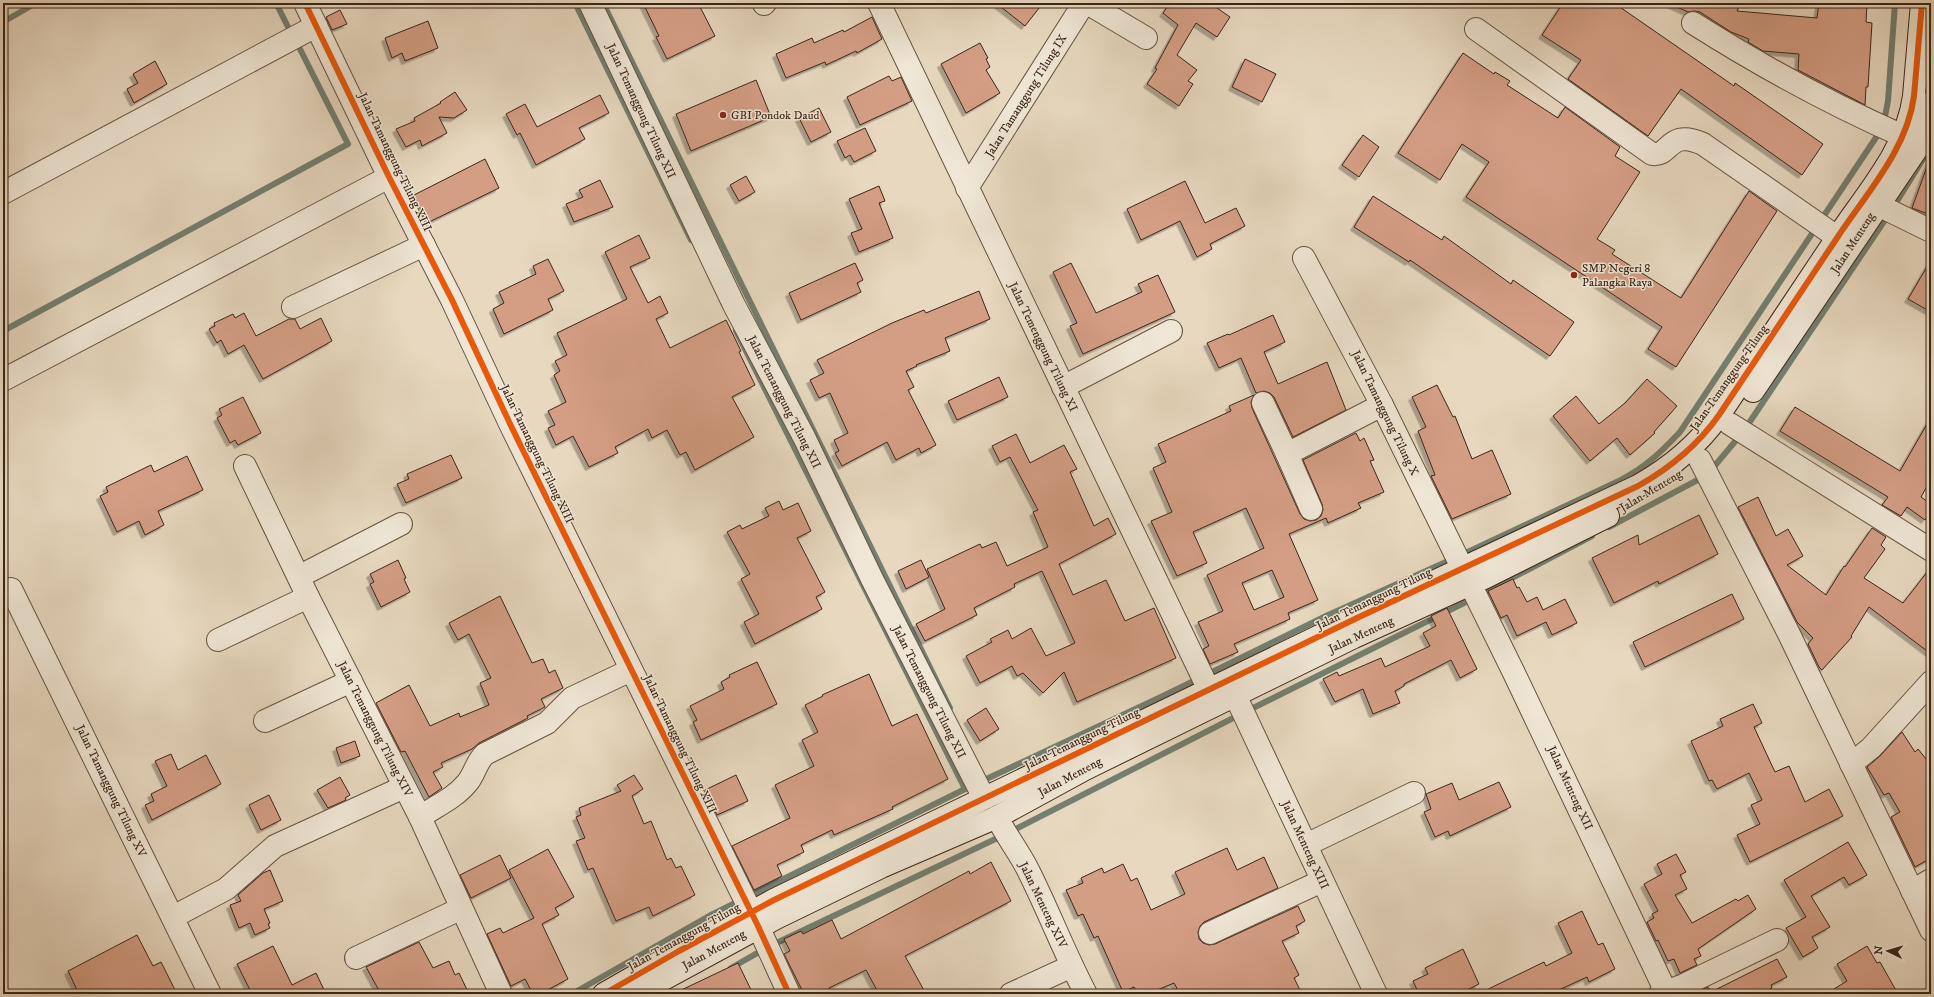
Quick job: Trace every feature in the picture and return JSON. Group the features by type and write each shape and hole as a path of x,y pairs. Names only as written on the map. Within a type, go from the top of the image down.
{"street":[{"name":"Jalan Tamanggung Tilung XIII","path":"305,3 789,994"},
{"name":"Jalan Temanggung Tilung XII","path":"590,3 734,305 804,438 872,580 984,798"},
{"name":"Jalan Temenggung Tilung XI","path":"879,3 1209,690"},
{"path":"1086,3 1146,38"},
{"name":"Jalan Tamanggung Tilung IX","path":"967,188 1086,3"},
{"name":"Jalan Temanggung Tilung","path":"604,994 679,951 754,920 774,900 984,798 1209,690 1466,577 1638,486 1684,455 1715,421 1837,237 1872,187 1919,138 1913,109 1922,3"},
{"path":"1693,23 1753,61 1819,97 1919,138"},
{"path":"3,193 316,26"},
{"path":"1476,29 1652,154 1660,154 1674,142 1682,138 1703,144 1837,237"},
{"name":"Jalan Menteng","path":"636,994 754,920 881,868 997,817 1085,768 1354,637 1466,577 1640,500 1664,486 1700,460 1730,424 1786,344 1878,205 1919,138 1931,103"},
{"path":"3,380 389,177"},
{"path":"1878,205 1931,231"},
{"path":"293,307 424,245"},
{"name":"Jalan Tamanggung Tilung X","path":"1304,258 1382,405 1466,577"},
{"path":"1063,386 1172,331"},
{"path":"1263,403 1311,509"},
{"path":"1286,454 1382,405"},
{"path":"1730,424 1930,549"},
{"path":"1700,460 1789,634 1931,930"},
{"name":"Jalan Temanggung Tilung XIV","path":"245,466 300,576 308,597 420,817 460,909 501,994"},
{"path":"300,576 401,524"},
{"name":"Jalan Menteng XII","path":"1466,577 1542,730 1664,993"},
{"name":"Jalan Tamanggung Tilung XV","path":"11,589 210,994"},
{"path":"218,640 308,597"},
{"path":"420,817 453,796 463,787 471,779 478,762 485,754 547,723 576,696 631,670"},
{"path":"265,721 351,682"},
{"path":"1851,764 1871,748 1931,682"},
{"name":"Jalan Menteng XIII","path":"1235,695 1376,994"},
{"path":"173,917 226,889 275,846 404,788"},
{"path":"1306,845 1414,793"},
{"name":"Jalan Menteng XIV","path":"997,817 1029,871 1086,994"},
{"path":"1912,891 1931,880"},
{"path":"1210,933 1322,881"},
{"path":"356,958 460,909"},
{"path":"1664,993 1684,985 1777,940"},
{"path":"1011,994 1072,966"}],"building":[{"path":"643,3 698,3 715,36 667,59 656,37 659,36"},
{"path":"996,3 1043,3 1025,26"},
{"path":"1170,3 1210,3 1230,17 1217,37 1196,23 1177,55 1197,70 1188,81 1193,84 1179,106 1147,84 1157,69 1155,68 1178,25 1163,13"},
{"path":"1563,3 1614,3 1734,86 1735,83 1823,144 1802,175 1681,89 1648,136 1568,79 1581,60 1542,35"},
{"path":"1668,3 1741,3 1737,11 1817,18 1819,3 1867,3 1866,22 1872,23 1868,87 1866,87 1865,105 1798,70 1799,54 1763,51 1748,42 1749,39 1731,32 1700,12 1688,12"},
{"path":"340,10 347,24 332,30 326,17"},
{"path":"872,17 882,39 857,53 856,51 826,65 825,62 786,78 776,54 812,38 814,43 843,30 844,32"},
{"path":"428,21 438,48 405,61 402,53 392,58 385,38"},
{"path":"980,43 988,58 986,59 990,67 986,70 1000,93 966,113 941,64"},
{"path":"1463,53 1494,74 1495,72 1510,81 1507,85 1558,118 1565,107 1620,147 1615,156 1640,172 1597,239 1615,250 1612,254 1681,298 1749,191 1777,211 1676,367 1648,349 1662,327 1466,197 1489,162 1462,144 1440,180 1398,153"},
{"path":"1245,59 1276,74 1262,102 1232,87"},
{"path":"155,61 167,84 134,103 127,89 138,83 133,74"},
{"path":"889,76 892,81 901,77 912,101 860,125 847,97"},
{"name":"GBI Pondok Daud","path":"756,80 771,117 691,151 676,114"},
{"path":"455,92 467,110 454,118 439,117 447,133 422,146 420,140 406,147 396,129 415,121 414,118 441,103 440,102"},
{"path":"600,95 609,113 579,128 585,139 536,165 520,133 517,135 506,114 525,104 537,127"},
{"path":"819,108 831,132 811,142 799,118"},
{"path":"865,128 876,151 854,162 850,155 845,158 837,141"},
{"path":"1363,135 1379,147 1359,177 1342,165"},
{"path":"485,159 499,188 427,223 414,195"},
{"path":"1929,161 1931,161 1931,215 1912,208"},
{"path":"746,176 755,192 739,201 730,185"},
{"path":"600,180 613,207 574,222 566,204 583,197 579,190"},
{"path":"1185,181 1205,223 1236,208 1245,226 1210,244 1212,249 1197,257 1180,221 1141,240 1127,209"},
{"path":"879,186 885,201 879,203 893,238 859,252 851,233 862,229 849,199"},
{"path":"1373,196 1442,240 1444,236 1511,284 1513,280 1574,322 1550,356 1410,260 1409,262 1354,227"},
{"path":"639,235 650,258 630,267 648,303 660,296 668,313 656,319 670,348 726,320 755,385 732,397 754,437 695,470 686,452 680,455 667,430 652,438 648,429 615,447 618,453 589,467 573,436 556,445 548,428 555,425 548,411 566,402 554,375 560,371 555,361 567,355 557,333 627,299 605,252"},
{"path":"548,259 564,291 548,299 553,310 504,334 493,309 504,303 499,292 536,274 533,266"},
{"path":"1931,260 1931,312 1908,299"},
{"path":"855,263 863,280 857,283 861,292 801,320 789,293"},
{"path":"1071,263 1096,313 1142,292 1138,284 1158,275 1175,312 1083,354 1070,326 1077,323 1053,272"},
{"path":"979,291 990,319 945,338 950,351 916,365 917,366 906,371 914,387 908,390 936,445 921,453 919,448 896,460 887,442 842,466 835,453 839,451 834,440 848,433 830,393 819,398 810,380 824,373 817,360 892,323 924,310 926,313"},
{"path":"244,313 256,336 289,319 295,319 300,329 321,318 332,341 263,379 244,345 228,354 221,340 217,343 209,329 215,326 214,323 233,314 235,318"},
{"path":"1273,315 1285,342 1264,352 1278,384 1327,362 1346,410 1293,437 1274,397 1270,393 1264,391 1256,393 1241,358 1219,368 1207,343 1228,334 1229,335"},
{"path":"999,377 1008,397 957,420 948,401"},
{"path":"1647,379 1677,406 1654,432 1655,433 1630,455 1617,438 1590,461 1553,416 1576,396 1599,424 1625,403"},
{"path":"1437,385 1453,417 1455,416 1472,459 1492,450 1511,494 1452,519 1431,476 1435,475 1418,431 1426,427 1412,397"},
{"path":"1254,395 1251,402 1252,408 1300,514 1304,519 1310,521 1316,520 1321,516 1323,510 1322,504 1303,460 1356,433 1360,441 1364,438 1374,460 1370,461 1384,492 1358,503 1361,508 1328,523 1326,518 1289,534 1318,600 1288,613 1290,619 1234,644 1238,652 1210,664 1203,649 1209,646 1198,622 1223,611 1207,575 1264,548 1246,508 1193,532 1207,563 1177,576 1151,521 1172,512 1153,468 1166,462 1158,444 1231,411 1229,406","holes":["1272,570 1284,597 1254,610 1242,583"]},
{"path":"243,397 261,433 238,445 235,440 230,443 217,418 222,415 219,409"},
{"path":"1795,407 1900,471 1931,417 1931,479 1921,497 1931,504 1931,511 1925,520 1907,507 1901,516 1882,505 1888,497 1780,431"},
{"path":"1016,434 1030,463 1064,445 1077,469 1070,472 1094,526 1108,518 1116,534 1059,564 1073,595 1106,580 1125,621 1154,608 1176,658 1077,702 1064,672 1043,693 1023,673 1017,676 1012,666 980,683 966,656 992,642 990,639 1008,630 1012,639 1031,628 1046,656 1075,643 1042,571 1014,584 1015,587 974,608 977,615 925,641 916,624 945,609 927,569 980,544 982,548 996,542 1007,566 1048,547 1033,512 1038,510 1010,457 1000,462 992,446"},
{"path":"451,455 462,478 406,503 397,484 409,479 407,474"},
{"path":"187,456 203,490 158,511 164,525 145,535 139,521 117,532 100,496 108,492 106,487 151,465 154,472"},
{"path":"1758,497 1776,536 1788,529 1803,556 1787,565 1826,595 1844,566 1845,567 1872,528 1886,537 1881,545 1885,549 1864,578 1903,603 1931,567 1931,654 1869,607 1851,636 1852,637 1822,670 1819,667 1808,644 1813,638 1797,622 1738,507"},
{"path":"779,501 783,510 798,503 811,531 797,538 825,592 816,597 822,609 755,644 744,622 759,614 741,579 750,574 727,532 740,525 742,529 769,516 765,508"},
{"path":"1699,515 1718,554 1659,584 1658,581 1614,603 1592,558 1638,535 1639,545"},
{"path":"398,560 410,592 381,607 370,584 374,582 370,574"},
{"path":"921,560 929,577 906,589 898,571"},
{"path":"1513,579 1517,588 1519,587 1527,602 1537,597 1543,610 1565,599 1577,623 1552,635 1546,622 1517,636 1507,615 1501,618 1488,591"},
{"path":"1732,594 1744,619 1645,667 1633,642"},
{"path":"500,596 532,663 543,659 549,673 555,670 563,688 541,699 545,707 527,716 528,718 479,743 472,749 441,763 443,767 433,772 442,788 429,797 405,751 401,752 376,703 409,685 430,726 459,713 460,717 489,705 480,683 491,678 469,634 458,640 449,623"},
{"path":"1447,608 1477,669 1460,678 1451,660 1404,684 1404,686 1395,691 1400,703 1373,714 1363,689 1335,702 1323,679 1337,672 1339,676 1381,658 1385,667 1430,646 1423,633 1436,626 1431,616"},
{"path":"757,662 777,704 701,740 693,722 697,720 690,706 724,689 721,682 730,677 729,675"},
{"path":"869,674 892,726 917,714 948,779 892,807 893,809 834,835 832,830 801,845 804,852 777,865 782,876 754,890 732,846 790,818 775,785 814,766 802,740 818,732 805,705 823,696 822,695"},
{"path":"1753,704 1762,723 1754,727 1775,772 1789,766 1805,802 1829,789 1843,816 1750,862 1737,835 1760,824 1751,805 1762,800 1749,773 1717,789 1712,780 1709,781 1691,741 1723,726 1720,719"},
{"path":"986,708 999,729 980,741 967,720"},
{"path":"1902,732 1915,752 1918,749 1931,765 1931,858 1915,867 1891,817 1900,812 1889,793 1884,795 1867,767 1880,756"},
{"path":"355,741 360,756 341,763 336,748"},
{"path":"171,754 178,770 206,755 221,784 152,820 145,805 154,801 151,794 167,786 155,761"},
{"path":"634,775 643,789 632,796 644,824 651,821 667,860 671,858 676,868 681,866 695,895 653,916 649,907 616,921 593,868 588,870 576,841 585,838 576,817 581,815 579,808 621,791 617,785"},
{"path":"736,775 748,801 717,815 705,790"},
{"path":"340,777 350,795 345,798 346,800 328,808 317,790"},
{"path":"1499,782 1511,807 1450,836 1448,831 1435,837 1424,812 1431,809 1426,794 1452,783 1459,800"},
{"path":"269,795 281,820 261,830 249,805"},
{"path":"1848,842 1867,875 1849,885 1844,877 1811,896 1830,927 1812,937 1818,948 1803,957 1786,928 1806,917 1784,880"},
{"path":"1227,848 1237,870 1264,857 1278,888 1204,922 1200,926 1198,932 1199,939 1203,943 1209,945 1215,944 1298,906 1305,921 1296,926 1299,933 1282,941 1299,975 1294,978 1302,994 1238,994 1235,989 1225,994 1180,994 1174,983 1150,993 1148,990 1138,994 1134,987 1123,992 1098,936 1094,938 1083,914 1078,916 1066,890 1083,883 1081,878 1102,868 1104,873 1123,864 1131,881 1137,878 1151,910 1185,894 1175,872"},
{"path":"548,849 574,897 555,908 559,915 542,924 568,979 540,994 533,994 525,979 511,986 487,934 500,928 503,933 534,918 509,870"},
{"path":"1676,854 1686,872 1680,875 1687,889 1675,895 1692,923 1736,899 1738,901 1748,895 1756,909 1698,949 1701,956 1694,959 1697,965 1680,973 1674,959 1668,961 1647,922 1654,918 1652,914 1658,911 1644,884 1662,874 1657,864"},
{"path":"500,855 511,878 471,898 460,875"},
{"path":"991,862 1011,901 905,956 926,994 879,994 866,970 829,988 832,994 804,994 784,954 790,951 784,939 801,931 803,934 832,920 841,939 969,871 970,874"},
{"path":"270,870 283,901 264,909 270,923 268,924 270,928 255,935 250,923 239,928 230,905 241,901 238,895 263,873"},
{"path":"1582,911 1598,945 1603,943 1615,969 1589,982 1587,977 1550,994 1478,994 1544,962 1546,966 1572,953 1558,923"},
{"path":"137,935 153,966 161,962 177,994 79,994 68,971"},
{"path":"419,942 433,968 449,961 455,975 459,973 469,994 381,994 366,967"},
{"path":"273,946 292,985 316,973 326,994 252,994 237,964"},
{"path":"1867,946 1877,963 1880,962 1898,994 1826,994 1847,981 1837,964"},
{"path":"1463,949 1479,984 1459,994 1419,994 1413,981 1428,974 1425,968"},
{"path":"1777,959 1787,977 1771,985 1772,988 1761,994 1694,994 1708,987 1711,992"},
{"path":"738,963 753,994 673,994"}],"waterway":[{"path":"3,22 36,3"},
{"path":"276,3 288,27"},
{"path":"575,3 691,240"},
{"path":"603,3 950,708"},
{"path":"572,994 709,916 965,789 1163,696 1326,616 1457,557 1621,480 1646,464 1680,432 1883,127 1888,101 1895,3"},
{"path":"3,331 348,144 299,47"},
{"path":"1609,527 1707,475 1743,432 1891,211 1925,156 1931,151"},
{"path":"736,331 965,789"},
{"path":"731,968 768,947 1006,834 1243,713 1476,597 1592,536"}],"cycle path":[{"path":"305,3 389,177 452,300 512,428 758,926 789,994"},
{"path":"604,994 679,951 774,900 1357,618 1638,486 1672,464 1693,446 1719,415 1837,238 1884,171 1894,153 1910,116 1914,96 1922,3"}],"place":[{"name":"GBI Pondok Daud","path":"723,115"},
{"name":"SMP Negeri 8 Palangka Raya","path":"1574,275"}]}
